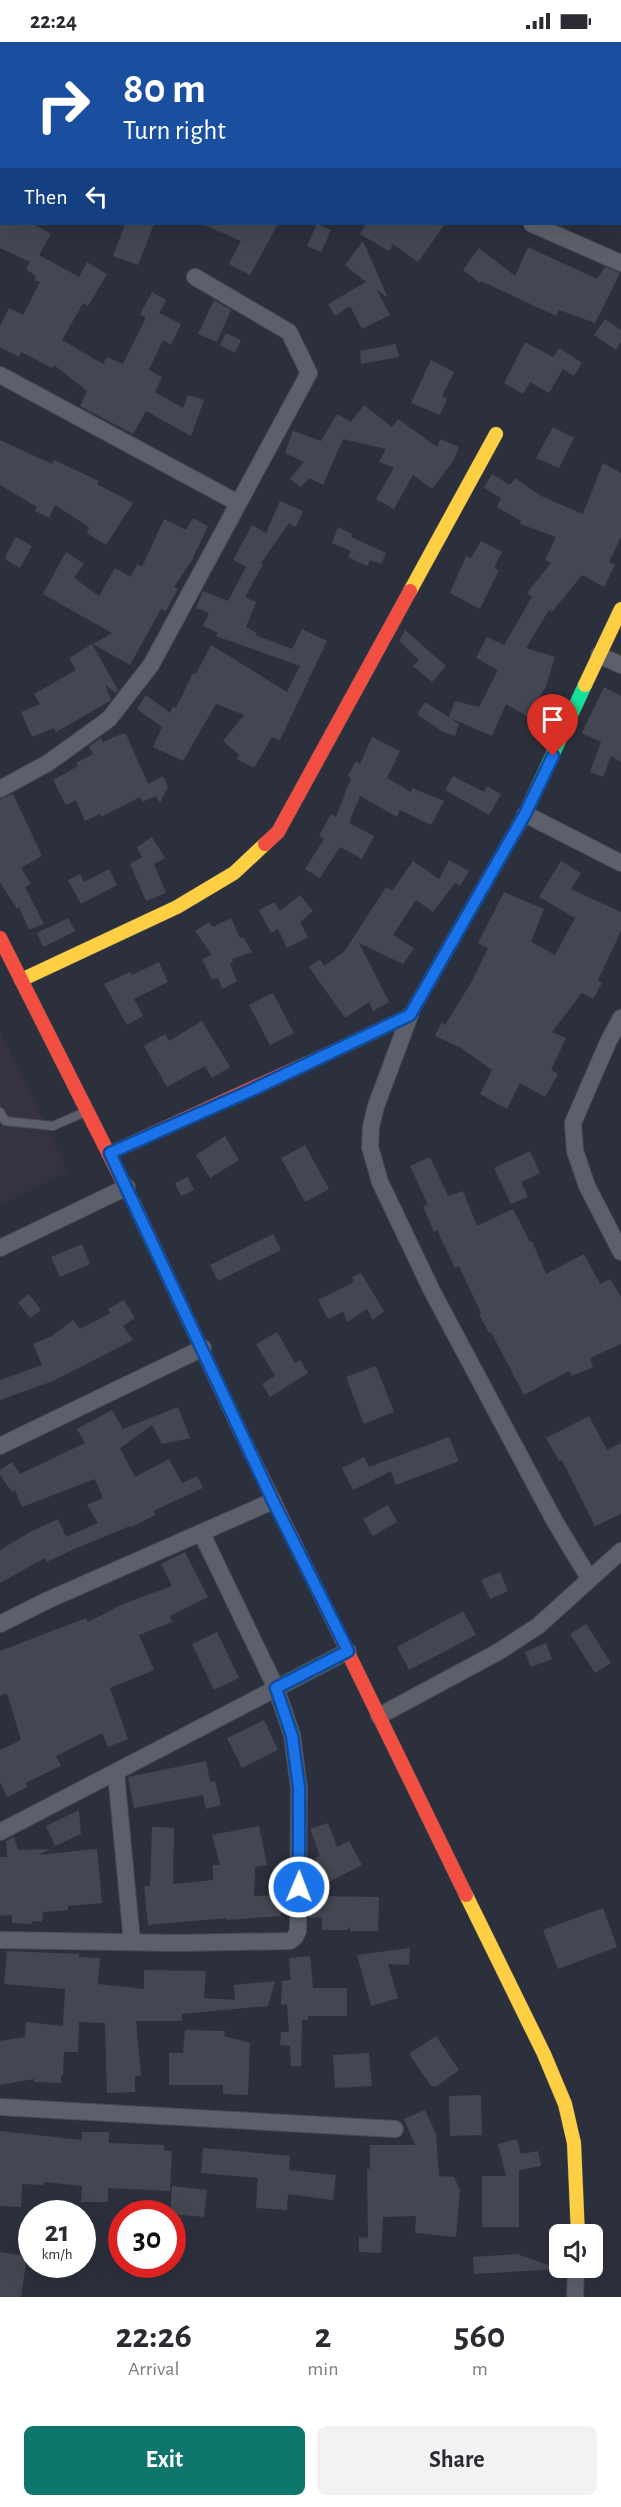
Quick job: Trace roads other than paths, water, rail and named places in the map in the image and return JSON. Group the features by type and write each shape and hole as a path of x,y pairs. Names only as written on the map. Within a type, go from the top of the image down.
{"street":[{"path":"534,225 621,262"},
{"path":"0,789 48,763 109,719 151,665 309,373 289,332 195,277"},
{"path":"0,375 238,503"},
{"path":"21,980 177,907 234,873 278,832 496,434"},
{"path":"589,1578 554,1520 432,1291 380,1182 370,1147 371,1127 376,1106 410,1015 525,814 621,609"},
{"path":"599,655 621,665"},
{"path":"525,814 621,863"},
{"path":"0,938 127,1187 273,1501 544,2054 565,2104 574,2143 578,2224"},
{"path":"110,1153 250,1091 410,1015"},
{"path":"621,1018 608,1042 573,1123 575,1151 587,1186 621,1252"},
{"path":"0,1248 127,1187"},
{"path":"0,1446 203,1348"},
{"path":"0,1624 48,1600 273,1501"},
{"path":"0,1940 290,1941 298,1931 299,1788 292,1736 276,1688 201,1534"},
{"path":"379,1716 498,1652 538,1626 621,1551"},
{"path":"0,1832 348,1651"},
{"path":"116,1773 132,1942"},
{"path":"0,2107 395,2129"},
{"path":"575,2297 576,2278"}],"lane":[{"path":"0,1112 5,1121 52,1126 88,1110"}]}
